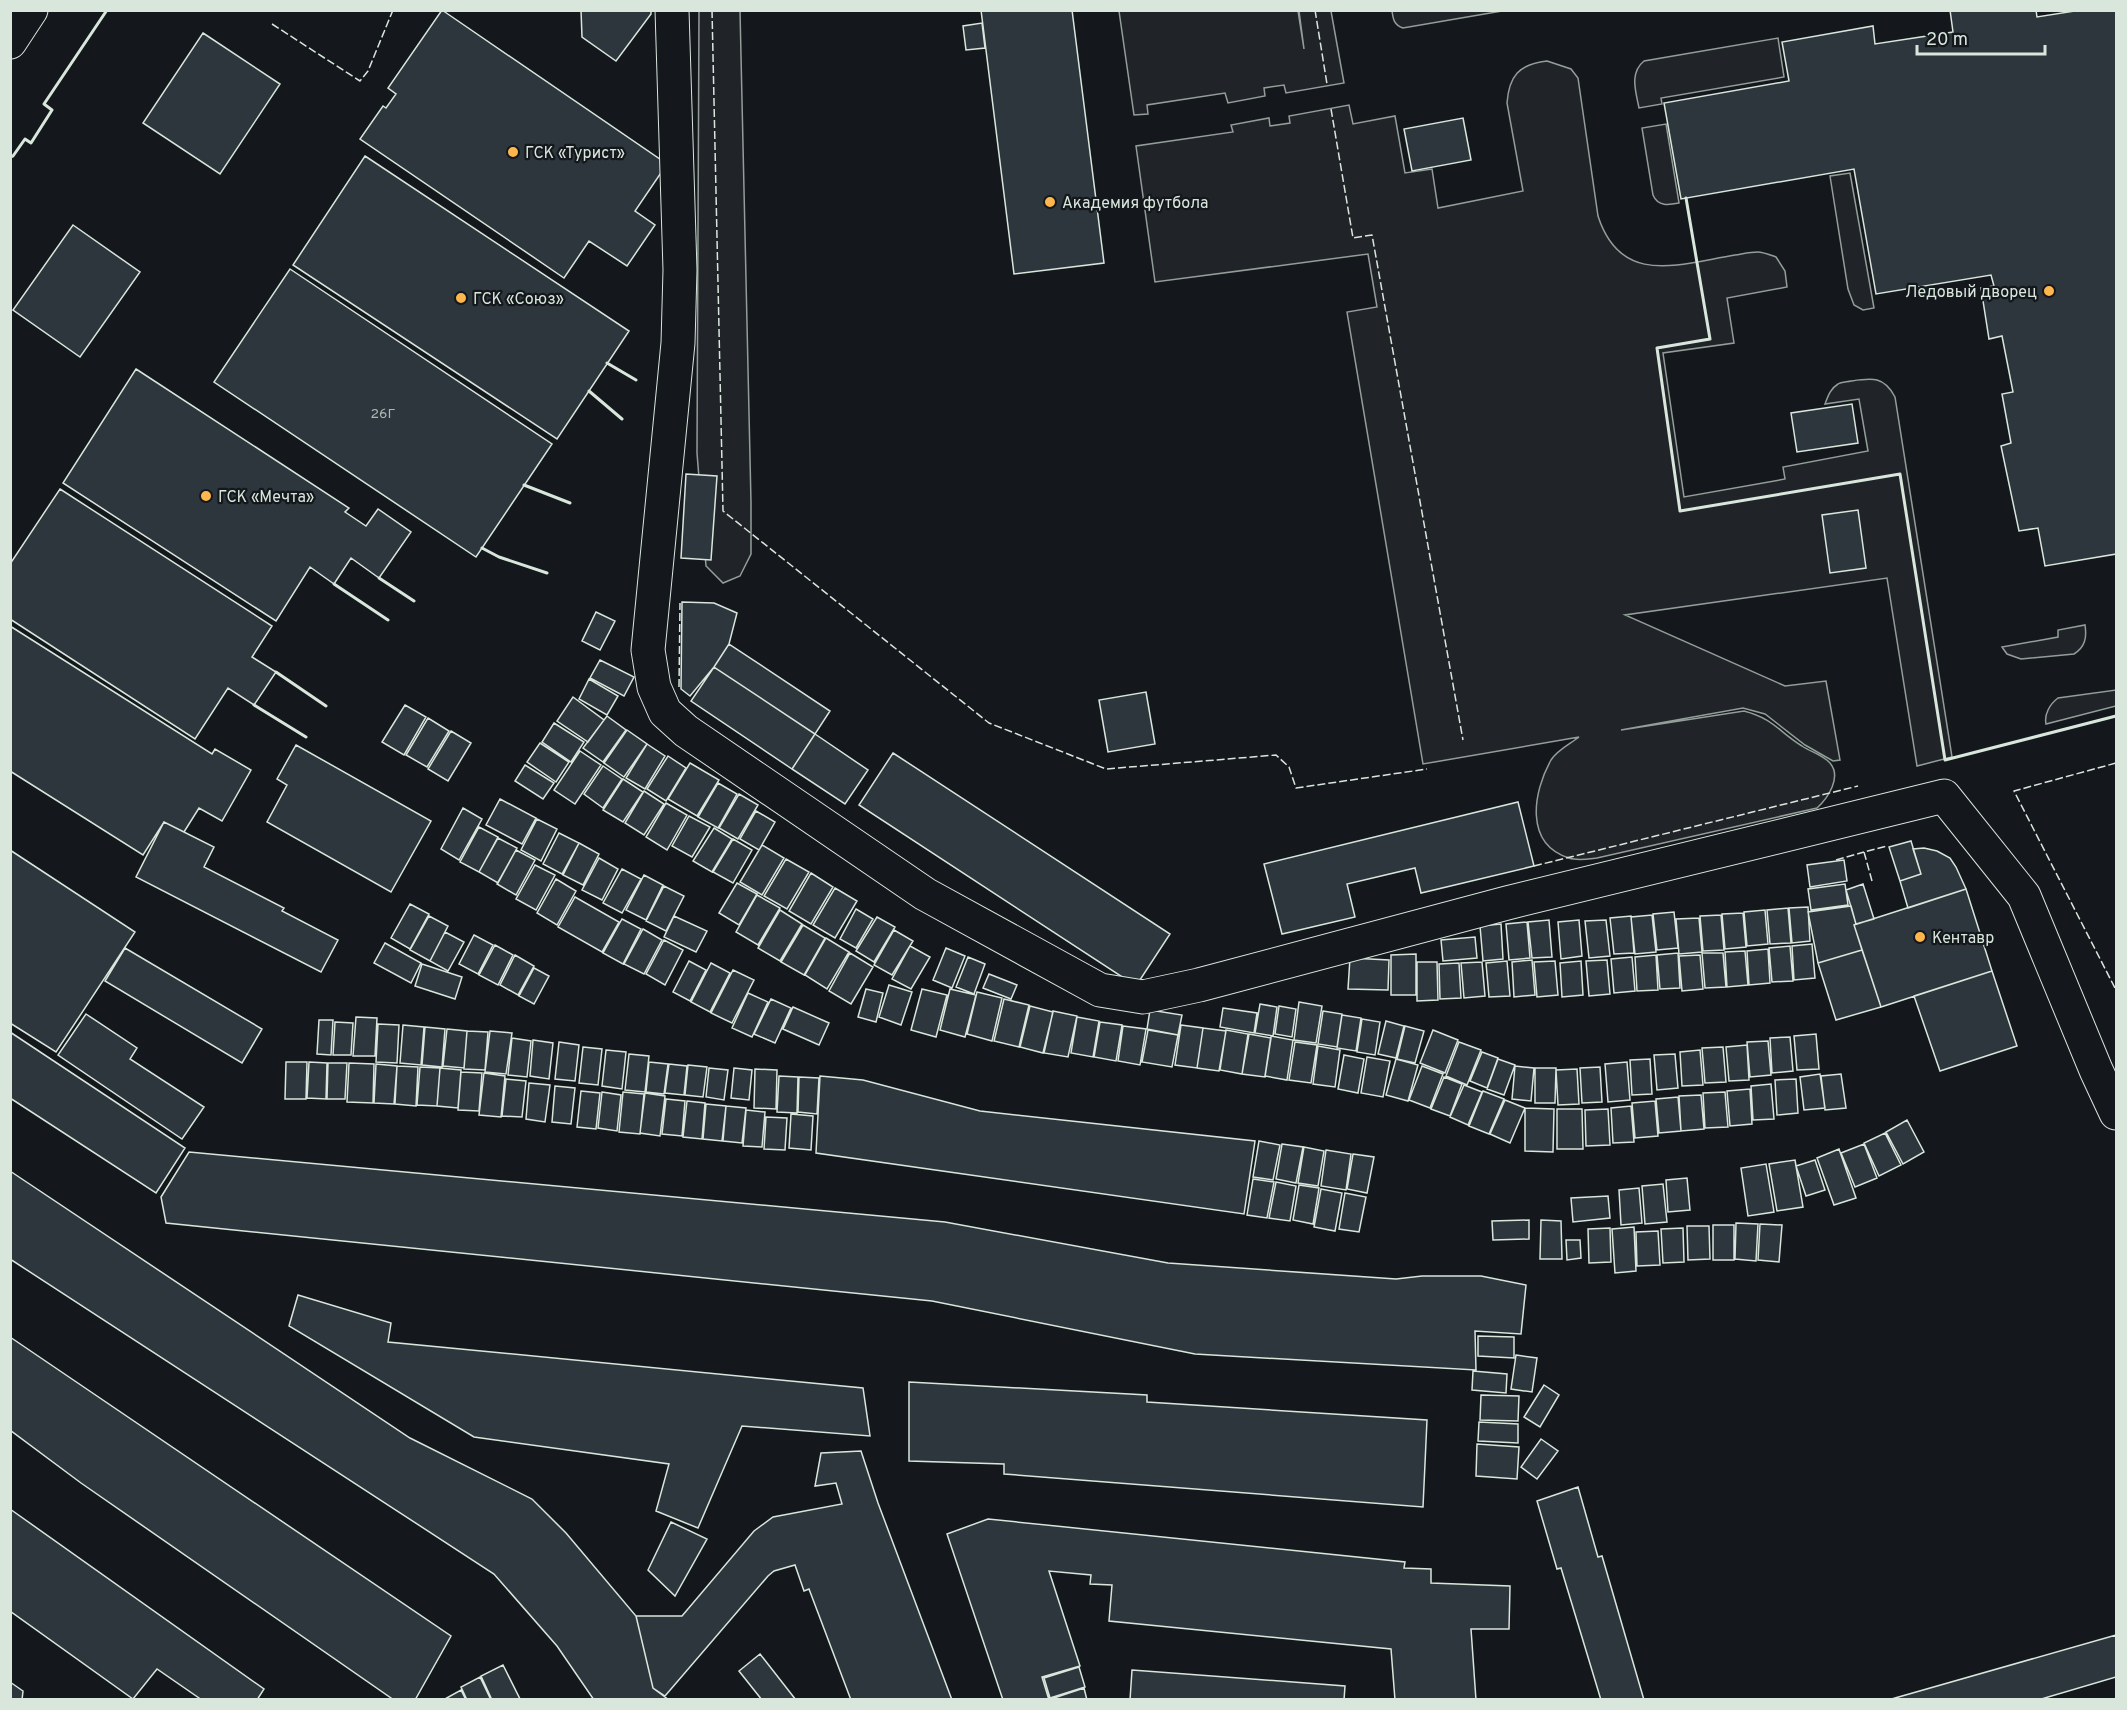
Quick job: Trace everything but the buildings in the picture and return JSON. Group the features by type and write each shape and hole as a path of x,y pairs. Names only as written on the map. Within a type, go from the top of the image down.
{"street":[{"path":"10,42 31,10"},
{"path":"672,10 680,270 678,343 648,650 654,687 665,712 686,731 925,894 1100,990 1143,997 1221,980 1507,903 1944,796 2024,896 2116,1113"}],"shaded area":[{"path":"1392,10 1502,11 1403,28 1394,21"},
{"path":"699,11 740,11 751,554 740,576 723,583 706,566 697,453"},
{"path":"1119,11 1298,11 1304,49 1299,11 1331,11 1344,83 1286,93 1284,85 1264,88 1265,96 1228,103 1225,93 1147,105 1148,114 1134,115"},
{"path":"1778,38 1784,77 1661,98 1662,104 1639,108 1635,77 1636,71 1644,61"},
{"path":"1547,61 1571,69 1578,78 1598,216 1608,238 1621,253 1637,262 1654,266 1693,263 1760,252 1776,257 1785,271 1787,287 1727,298 1734,343 1663,353 1684,497 1785,479 1783,467 1868,451 1859,399 1825,404 1828,395 1839,383 1858,380 1877,380 1891,390 1895,397 1952,757 1917,766 1887,578 1625,615 1785,686 1826,681 1840,760 1833,761 1805,745 1765,714 1743,708 1621,730 1744,711 1754,714 1830,763 1835,775 1834,781 1829,793 1817,808 1583,860 1569,858 1555,851 1545,841 1536,816 1540,787 1551,760 1560,750 1579,737 1423,764 1347,312 1377,307 1368,254 1155,282 1136,146 1233,132 1231,125 1269,118 1270,126 1290,123 1289,116 1349,105 1353,124 1395,116 1405,173 1432,169 1438,208 1523,191 1507,103 1508,94 1517,73 1529,65"},
{"path":"1666,124 1679,203 1668,205 1658,202 1653,195 1642,128"},
{"path":"1850,173 1874,308 1863,310 1854,305 1848,289 1830,176"},
{"path":"2085,625 2084,642 2074,654 2021,659 2007,654 2002,647 2058,637 2058,630"},
{"path":"2116,690 2116,706 2046,724 2048,710 2058,698"}],"fence":[{"path":"272,24 360,81 368,71 393,10"},
{"path":"712,10 723,511 989,723 1106,769 1276,755 1289,767 1296,788 1427,769"},
{"path":"1315,10 1327,84"},
{"path":"1331,109 1353,238 1372,235 1463,740"},
{"path":"679,687 680,603"},
{"path":"2116,763 2014,791 2116,990"},
{"path":"1534,866 1858,786"},
{"path":"1872,881 1864,852 1887,846"},
{"path":"1836,860 1864,852"}],"wall":[{"path":"10,157 25,139 31,143 52,110 44,104 107,10"},
{"path":"1686,198 1710,339 1657,348 1680,511 1900,474 1945,760 2116,716"},
{"path":"607,363 636,380"},
{"path":"589,391 622,419"},
{"path":"524,485 570,503"},
{"path":"482,548 499,557 547,573"},
{"path":"379,578 414,601"},
{"path":"334,584 388,620"},
{"path":"276,672 326,706"},
{"path":"254,705 306,737"}],"place":[{"name":"ГСК «Турист»","path":"513,152"},
{"name":"Академия футбола","path":"1050,202"},
{"name":"Ледовый дворец","path":"2049,291"},
{"name":"ГСК «Союз»","path":"461,298"},
{"name":"ГСК «Мечта»","path":"206,496"},
{"name":"Кентавр","path":"1920,937"}]}
